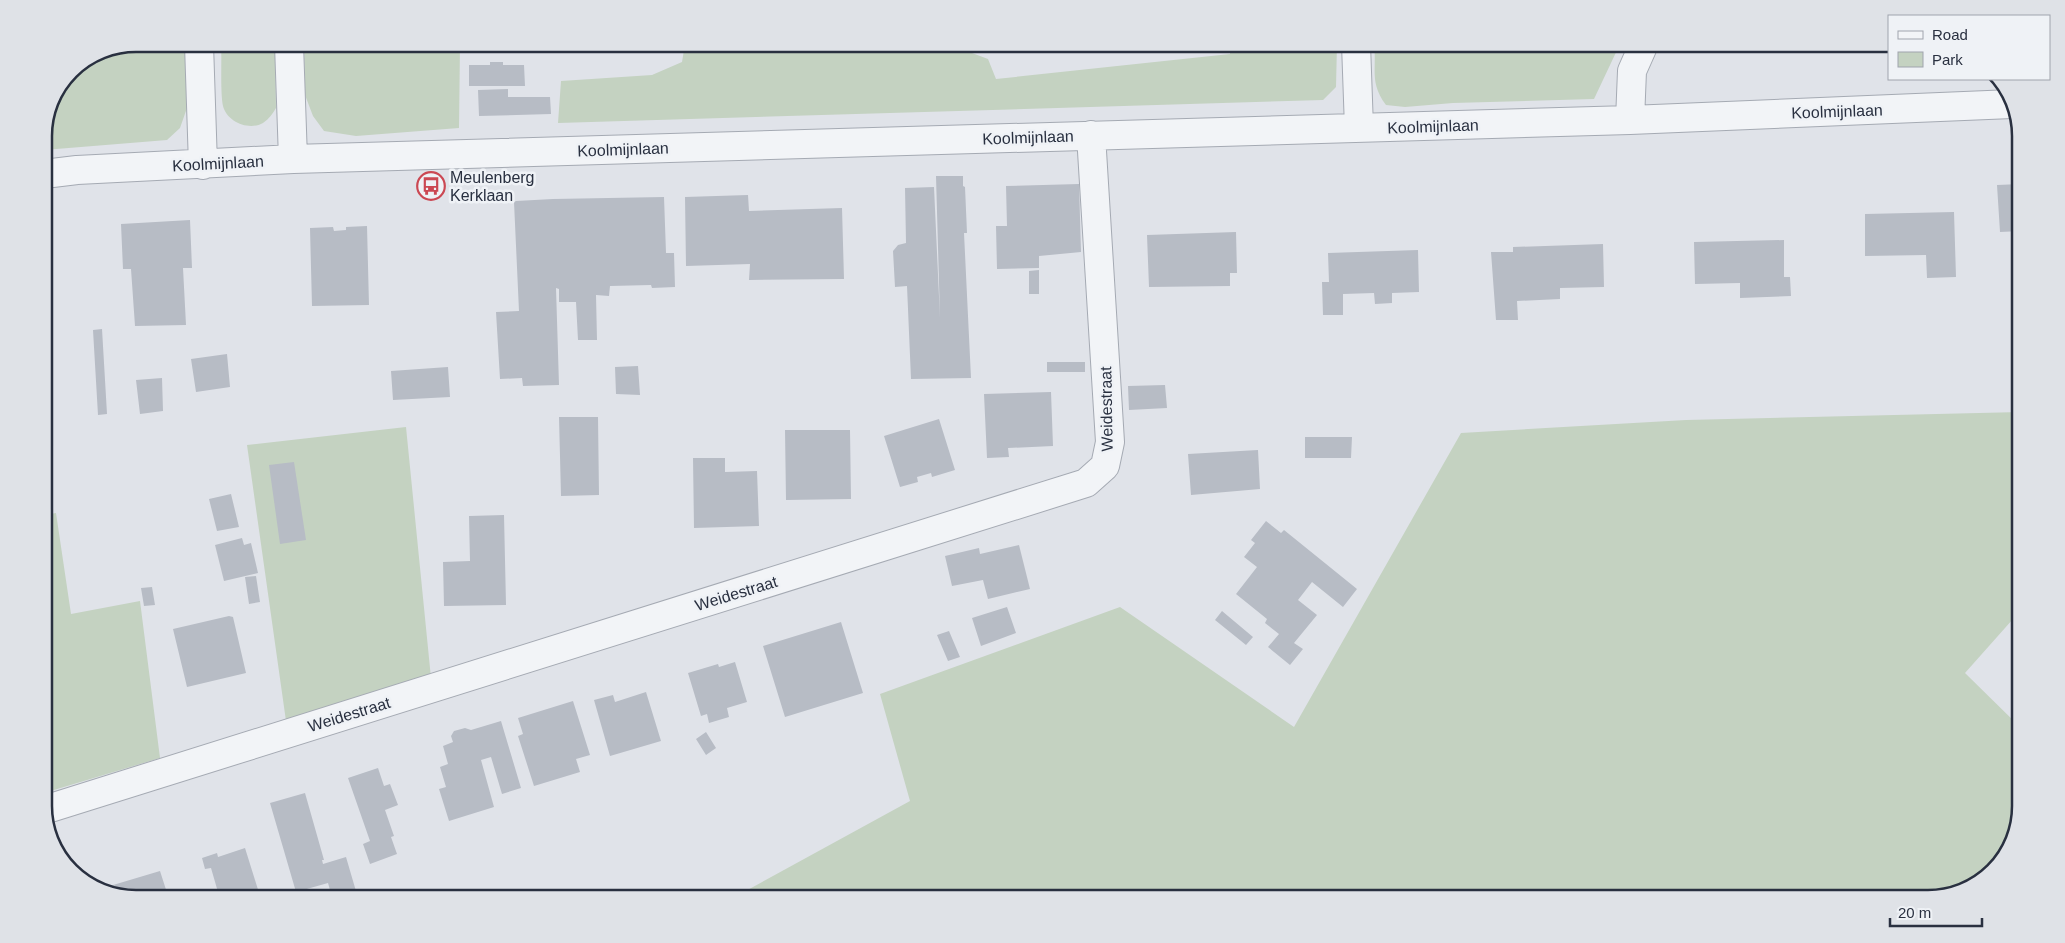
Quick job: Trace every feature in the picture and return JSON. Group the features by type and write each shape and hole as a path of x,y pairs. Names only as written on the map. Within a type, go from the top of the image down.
{"street":[{"path":"200,52 203,165"},
{"path":"290,52 293,159"},
{"path":"1356,52 1359,128"},
{"path":"1630,120 1632,71 1640,52"},
{"name":"Koolmijnlaan","path":"53,173 77,170 293,159 1630,120 2006,104"},
{"name":"Weidestraat","path":"53,807 1086,483 1106,466 1110,442 1091,135"}],"green space":[{"path":"136,52 186,52 188,105 180,128 167,140 53,149 55,115 67,90 77,77 104,59"},
{"path":"221,52 275,52 276,108 263,123 251,126 234,121 225,112 222,92"},
{"path":"304,52 460,52 459,128 356,136 324,131 313,116 305,95"},
{"path":"684,52 969,52 988,59 996,79 1230,54 1230,52 1337,52 1336,87 1323,100 558,123 561,81 652,75 682,62"},
{"path":"1616,52 1594,99 1453,103 1405,107 1386,105 1381,97 1377,89 1375,76 1375,53"},
{"path":"2012,412 2012,620 1965,673 2012,719 2011,823 2006,839 1995,858 1988,866 1966,882 1945,889 1929,890 747,890 910,801 880,694 1120,607 1294,727 1461,433 1686,420"},
{"path":"406,427 431,678 286,721 247,445"},
{"path":"56,513 71,614 140,601 160,758 53,790 53,514"}],"building":[{"path":"490,62 503,62 503,65 524,65 525,86 469,86 469,65 490,65"},
{"path":"508,89 508,97 550,97 551,114 479,116 478,90"},
{"path":"936,176 963,176 963,186 965,187 967,233 964,233 971,378 911,379 907,286 895,287 893,251 898,245 906,243 905,188 934,187 940,318"},
{"path":"1079,184 1081,252 1039,256 1039,268 997,269 996,226 1007,226 1006,186"},
{"path":"2012,184 2012,231 2000,232 1997,185"},
{"path":"748,195 749,211 842,208 844,279 749,280 750,264 686,266 685,197"},
{"path":"664,197 666,253 674,253 675,287 652,288 651,285 610,286 609,296 596,295 597,340 578,340 576,302 559,302 559,289 556,288 559,385 523,386 522,378 500,379 496,312 519,311 514,202 553,199"},
{"path":"1954,212 1956,277 1927,278 1926,255 1865,256 1865,214"},
{"path":"190,220 192,268 183,268 186,325 135,326 131,269 123,269 121,224"},
{"path":"367,226 369,305 312,306 310,228 333,227 334,231 346,230 346,227"},
{"path":"1236,232 1237,273 1230,273 1230,286 1149,287 1147,235"},
{"path":"1784,240 1784,277 1790,277 1791,296 1740,298 1740,283 1695,284 1694,242"},
{"path":"1603,244 1604,287 1560,288 1560,299 1517,301 1518,320 1496,320 1491,252 1513,252 1513,247"},
{"path":"1418,250 1419,292 1392,293 1392,303 1375,304 1374,293 1343,294 1343,315 1323,315 1322,282 1329,282 1328,253"},
{"path":"1039,270 1039,294 1029,294 1029,271"},
{"path":"102,329 107,414 98,415 93,330"},
{"path":"227,354 230,387 196,392 191,359"},
{"path":"1047,362 1085,362 1085,372 1047,372"},
{"path":"638,366 640,395 616,394 615,367"},
{"path":"448,367 450,397 393,400 391,371"},
{"path":"162,378 163,411 140,414 136,380"},
{"path":"1165,385 1167,408 1129,410 1128,386"},
{"path":"1051,392 1053,446 1008,448 1009,457 987,458 984,394"},
{"path":"559,417 598,417 599,495 561,496"},
{"path":"939,419 955,470 932,477 931,473 917,477 918,482 900,487 884,436"},
{"path":"785,430 850,430 851,499 786,500"},
{"path":"1305,437 1352,437 1351,458 1305,458"},
{"path":"1258,450 1260,489 1191,495 1188,454"},
{"path":"693,458 725,458 725,472 757,471 759,526 694,528"},
{"path":"294,462 306,540 280,544 269,465"},
{"path":"231,494 239,527 217,531 209,499"},
{"path":"504,515 506,605 444,606 443,562 470,561 469,516"},
{"path":"1266,521 1281,533 1284,530 1357,589 1343,607 1312,582 1298,600 1317,615 1294,643 1303,649 1290,665 1268,647 1279,634 1265,623 1267,619 1236,594 1257,567 1244,557 1255,543 1251,540"},
{"path":"242,538 244,545 251,543 258,573 224,581 215,545"},
{"path":"1019,545 1030,589 988,599 983,580 952,586 945,556 979,548 980,554"},
{"path":"256,576 260,602 249,604 245,577"},
{"path":"152,587 155,605 144,606 141,588"},
{"path":"1007,607 1016,633 981,646 972,618"},
{"path":"1222,611 1253,637 1246,645 1215,620"},
{"path":"229,616 233,617 246,673 187,687 173,629"},
{"path":"841,622 863,693 785,717 763,646"},
{"path":"949,631 960,657 948,661 937,635"},
{"path":"735,662 747,702 727,708 729,717 709,723 707,714 701,716 688,673 718,664 719,667"},
{"path":"646,692 661,741 610,756 594,700 613,695 615,702"},
{"path":"573,701 590,755 576,759 580,772 534,786 518,736 523,734 518,718"},
{"path":"501,721 521,788 502,794 491,757 481,760 494,807 449,821 439,789 446,787 440,767 448,764 443,746 453,742 451,736 454,731 465,728 471,730"},
{"path":"706,732 716,748 706,755 696,739"},
{"path":"378,768 384,786 390,784 398,805 385,810 394,836 391,837 397,854 370,864 363,844 370,841 348,778"},
{"path":"305,793 324,860 322,860 323,864 346,857 356,890 330,890 328,883 303,890 295,890 270,803"},
{"path":"245,848 258,890 217,890 211,868 205,869 202,858 217,853 218,857"},
{"path":"160,871 166,890 120,889 110,886"}],"place":[{"name":"Meulenberg Kerklaan","path":"431,186"}]}
